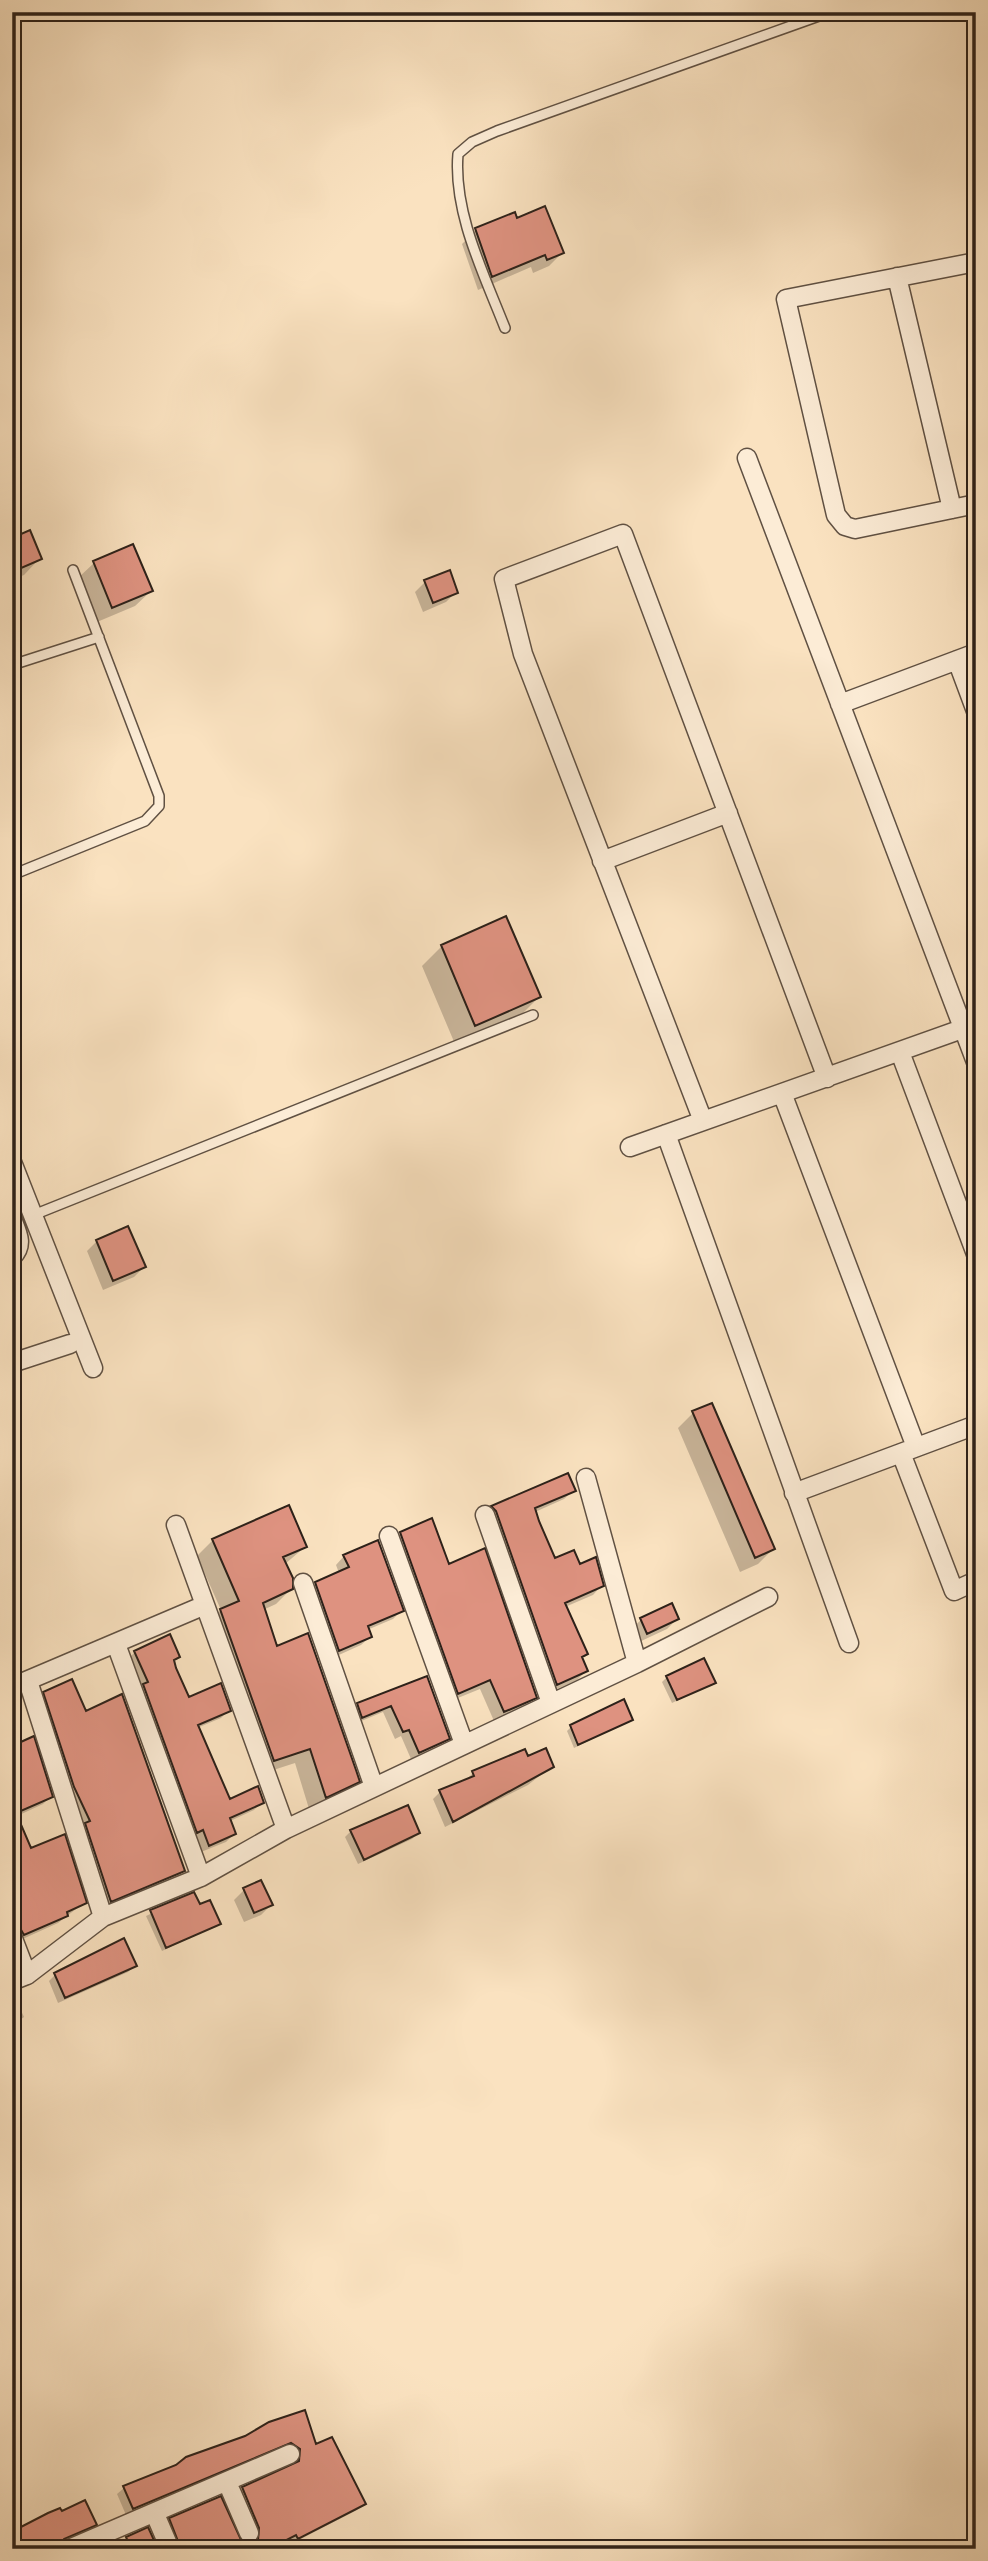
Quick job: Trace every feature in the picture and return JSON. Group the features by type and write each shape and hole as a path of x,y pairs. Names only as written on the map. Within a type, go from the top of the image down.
{"street":[{"path":"976,262 786,299 836,516 845,526 856,530 976,504"},
{"path":"897,277 952,509"},
{"path":"747,458 840,704 970,1027 976,1062"},
{"path":"703,1121 523,654 504,579 623,534 827,1077"},
{"path":"840,704 976,653"},
{"path":"957,660 976,711"},
{"path":"602,861 728,813"},
{"path":"630,1147 970,1027"},
{"path":"900,1052 976,1254"},
{"path":"782,1094 908,1450 954,1591 976,1581"},
{"path":"666,1134 849,1643"},
{"path":"12,1162 93,1368"},
{"path":"12,1219 20,1242 19,1250 12,1257"},
{"path":"12,1363 70,1344"},
{"path":"794,1493 976,1425"},
{"path":"586,1478 637,1663"},
{"path":"485,1515 551,1703"},
{"path":"176,1525 286,1829"},
{"path":"389,1536 464,1744"},
{"path":"303,1583 373,1787"},
{"path":"12,1936 19,1978 103,1917 201,1877 286,1829 637,1663 768,1597"},
{"path":"103,1917 20,1684 205,1605"},
{"path":"116,1644 201,1877"},
{"path":"69,2549 88,2545 290,2454"},
{"path":"227,2482 249,2533"},
{"path":"155,2514 170,2549"}],"lane":[{"path":"505,328 469,231 457,171 458,154 472,142 497,131 830,12"},
{"path":"12,876 145,821 159,806 159,796 73,570"},
{"path":"12,665 99,638"},
{"path":"31,1216 533,1015"}],"building":[{"path":"545,206 564,253 547,260 545,255 492,277 475,228 515,212 517,218"},
{"path":"30,530 42,559 12,572 12,538"},
{"path":"133,544 153,591 112,608 93,561"},
{"path":"450,570 458,593 433,603 424,580"},
{"path":"506,916 541,997 475,1026 441,945"},
{"path":"128,1226 146,1267 113,1281 96,1240"},
{"path":"712,1403 775,1549 755,1558 692,1411"},
{"path":"568,1473 576,1491 535,1508 539,1521 555,1558 574,1550 580,1564 596,1557 604,1586 565,1603 588,1654 582,1657 588,1671 557,1685 496,1511 491,1506"},
{"path":"289,1505 307,1547 283,1557 293,1578 293,1589 263,1603 277,1646 308,1633 360,1782 326,1798 310,1749 274,1761 220,1609 239,1601 212,1539"},
{"path":"432,1518 449,1564 485,1548 537,1698 504,1712 490,1680 458,1694 400,1532"},
{"path":"378,1540 404,1611 368,1626 372,1637 339,1651 315,1582 349,1567 343,1555"},
{"path":"672,1603 679,1619 647,1634 640,1618"},
{"path":"170,1634 180,1657 174,1660 176,1668 189,1697 221,1683 231,1711 198,1725 230,1799 258,1786 264,1803 230,1818 236,1834 209,1846 203,1830 197,1833 143,1684 148,1682 134,1651"},
{"path":"704,1658 716,1683 677,1700 666,1676"},
{"path":"427,1676 450,1739 419,1753 409,1730 403,1732 391,1706 362,1718 357,1703"},
{"path":"72,1679 86,1711 122,1694 185,1871 111,1902 85,1823 90,1821 74,1787 43,1692"},
{"path":"624,1699 633,1720 578,1745 570,1725"},
{"path":"34,1736 53,1797 16,1813 31,1848 65,1834 87,1903 67,1912 68,1916 24,1935 20,1928 12,1925 12,1746"},
{"path":"546,1748 554,1767 453,1822 439,1790 474,1776 472,1771 525,1749 528,1756"},
{"path":"408,1805 420,1833 364,1860 350,1830"},
{"path":"261,1880 273,1905 254,1913 243,1888"},
{"path":"194,1892 200,1904 210,1900 221,1924 166,1948 150,1910"},
{"path":"124,1938 137,1966 65,1998 54,1973"},
{"path":"305,2410 316,2444 332,2437 366,2504 298,2539 296,2535 269,2549 181,2549 169,2518 221,2496 242,2542 248,2544 258,2540 259,2528 242,2487 299,2461 300,2449 291,2443 133,2509 123,2486 176,2465 186,2457 245,2436 269,2422"},
{"path":"85,2500 97,2525 64,2539 58,2549 24,2549 15,2530 48,2513 60,2508 62,2511"},
{"path":"148,2527 158,2549 131,2549 126,2537"}]}
